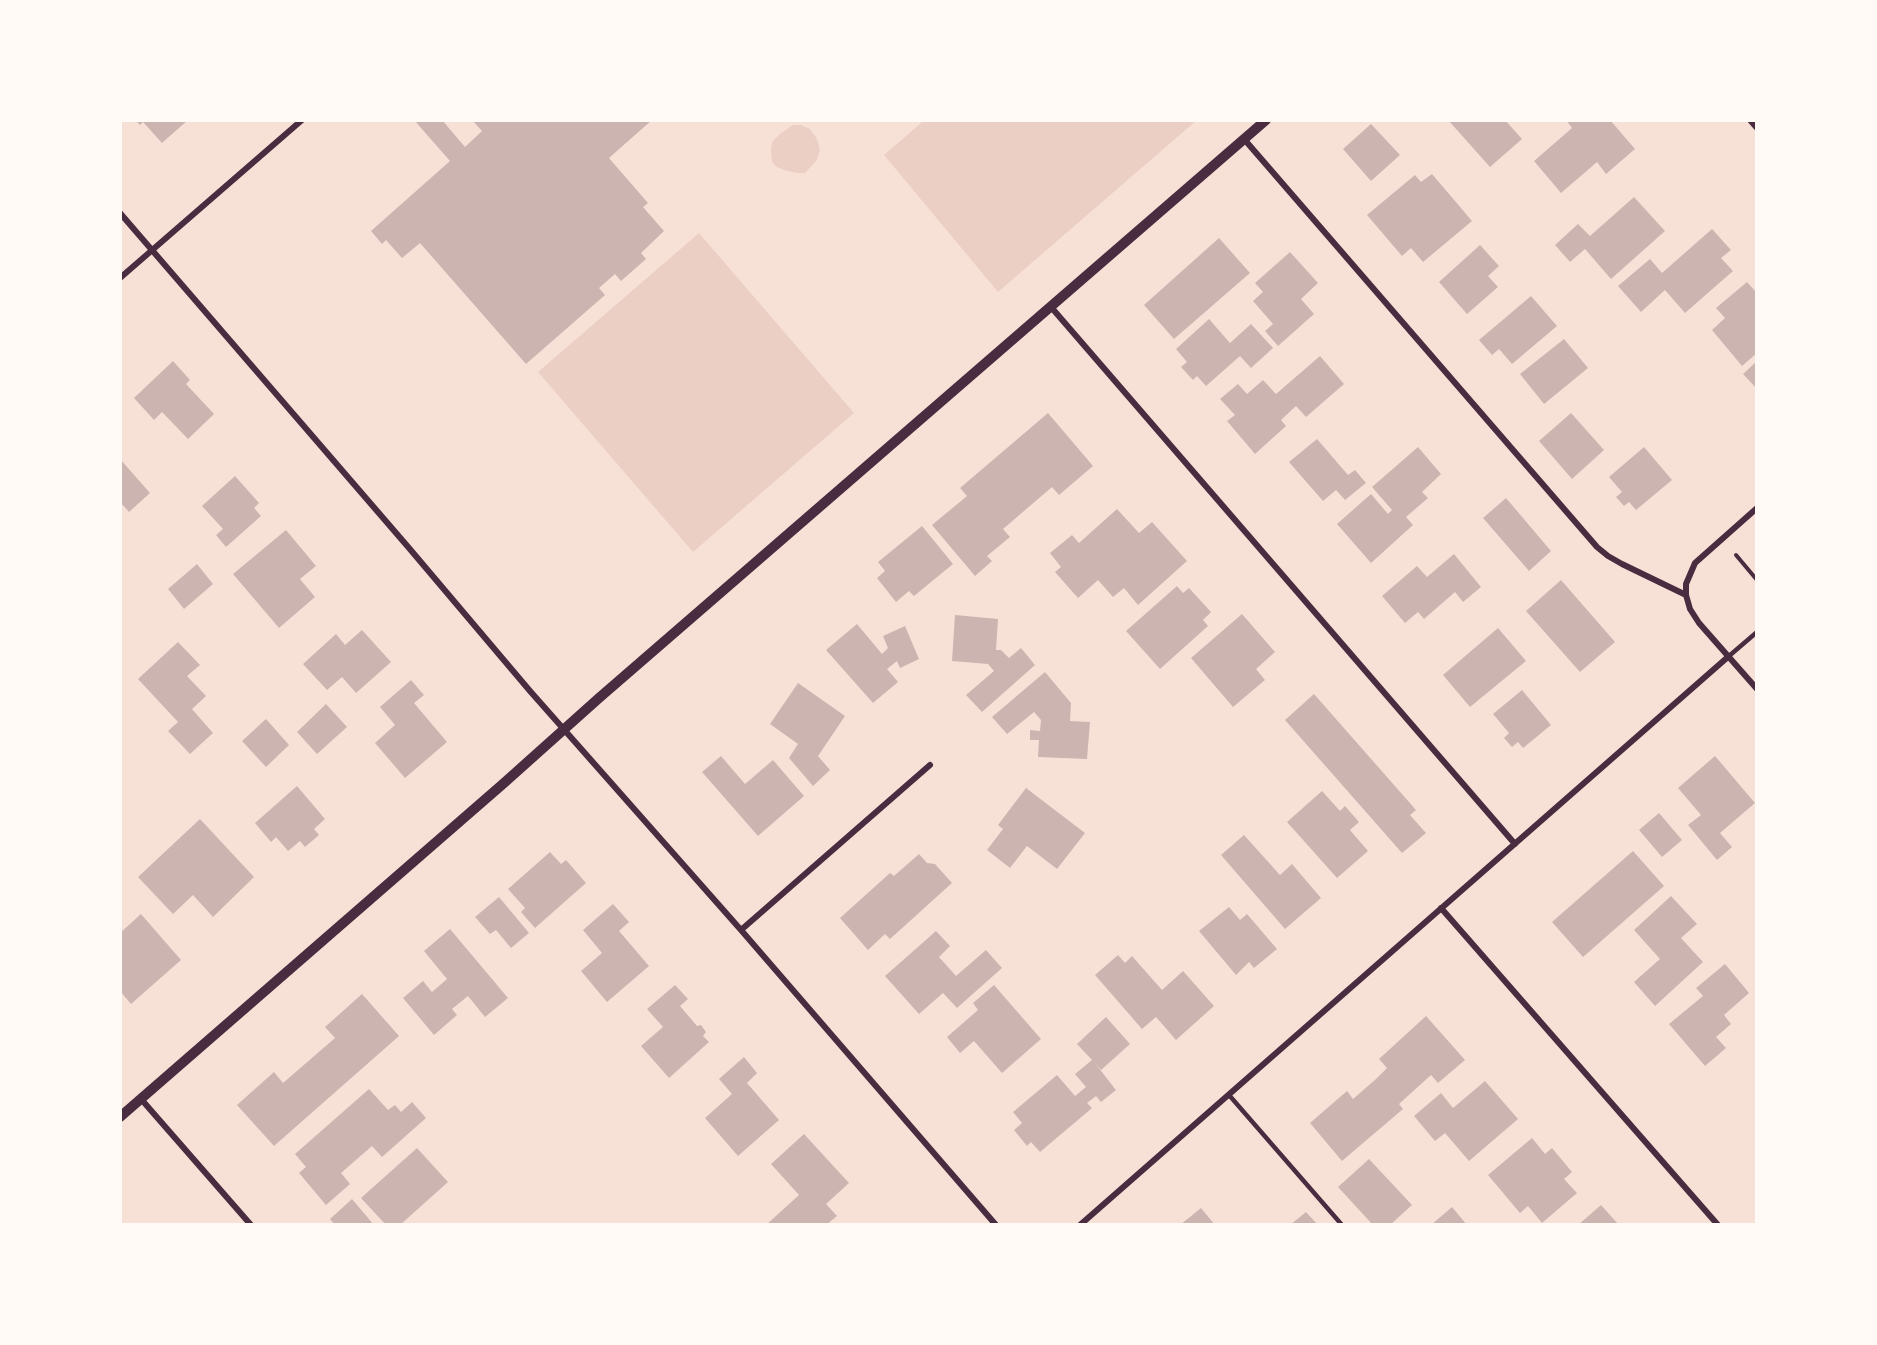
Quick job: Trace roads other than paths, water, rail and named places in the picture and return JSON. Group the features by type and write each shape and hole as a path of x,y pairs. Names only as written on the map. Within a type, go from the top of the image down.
{"street":[{"path":"120,279 302,120"},
{"path":"120,1117 1266,120"},
{"path":"1750,120 1757,128"},
{"path":"1244,139 1597,547 1622,564 1686,595"},
{"path":"120,213 564,730 741,930 996,1225"},
{"path":"1050,307 1515,844"},
{"path":"1757,508 1695,563 1686,584 1690,609 1699,623 1757,689"},
{"path":"1080,1225 1729,656"},
{"path":"741,930 930,765"},
{"path":"1441,908 1718,1225"},
{"path":"141,1099 251,1225"}],"lane":[{"path":"1729,656 1757,632"},
{"path":"1229,1095 1342,1225"}]}
